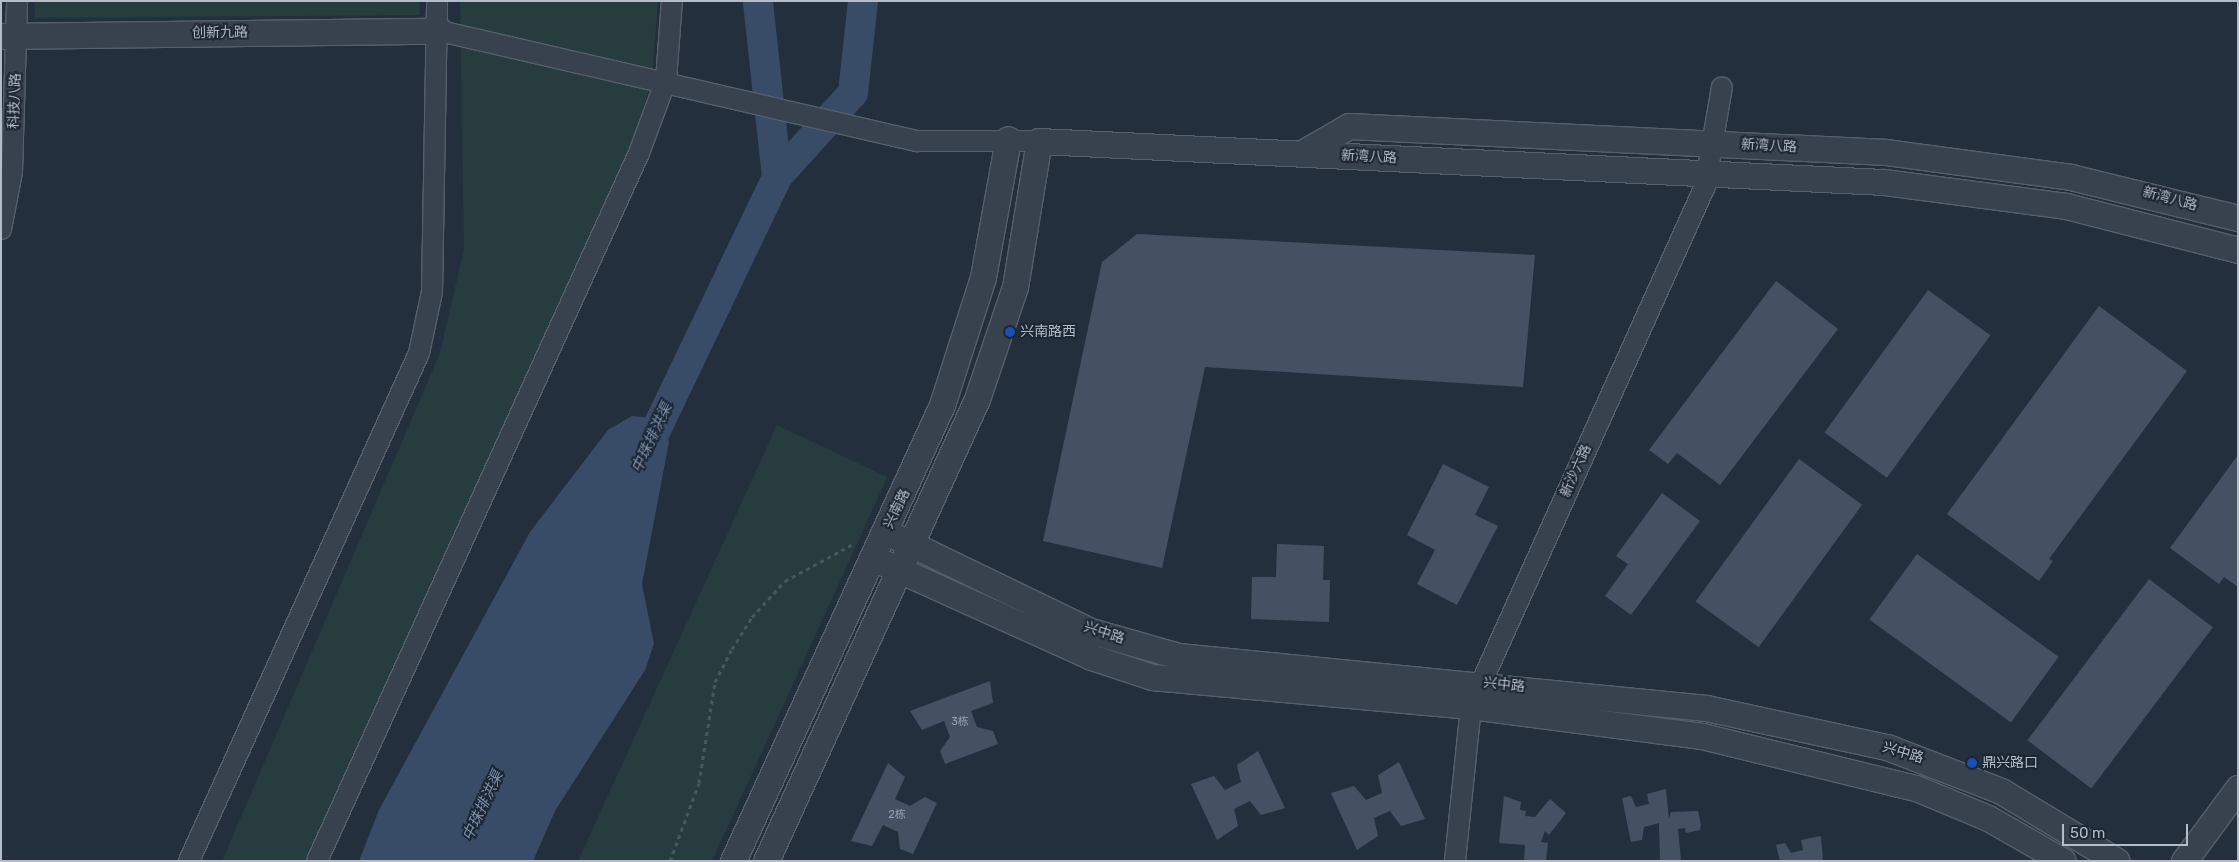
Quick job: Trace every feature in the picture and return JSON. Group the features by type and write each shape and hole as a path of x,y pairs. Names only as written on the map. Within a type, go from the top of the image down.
{"street":[{"name":"科技八路","path":"1,229 12,172 10,36 17,1"},
{"path":"189,861 419,353 432,292 440,31 438,1"},
{"path":"317,861 639,153 666,80 672,1"},
{"name":"创新九路","path":"10,36 440,31"},
{"path":"440,31 666,80 917,142 1008,139 1039,141 1015,287 962,436 766,861"},
{"name":"新沙六路","path":"1456,861 1471,706 1479,683 1707,173 1722,87"},
{"name":"新湾八路","path":"1302,154 1349,126 1886,152 2010,166 2132,190 2238,218"},
{"name":"兴南路","path":"732,861 866,550 886,532 932,430 970,320 1008,139"},
{"name":"新湾八路","path":"1039,141 1884,182 2005,196 2125,219 2238,250"},
{"name":"兴中路","path":"886,532 1091,631 1178,656 1479,683 1706,708 1887,747 2001,791 2117,861"},
{"name":"兴中路","path":"866,550 901,571 1091,657 1152,677 1471,706 1702,736 1840,766 1952,802 2063,861"},
{"path":"2184,861 2238,788"}],"path":[{"path":"670,861 699,783 715,682 732,649 752,617 785,581 866,550"}],"green space":[{"path":"34,1 419,1 420,15 35,18"},
{"path":"460,1 658,1 652,77 641,118 619,181 306,861 222,861 440,353 464,249"},
{"path":"777,425 887,477 858,542 712,861 578,861"}],"water":[{"path":"632,416 661,419 669,442 642,584 654,644 645,670 555,811 533,861 359,861 379,810 530,532 608,430"}],"building":[{"path":"1137,234 1535,255 1523,387 1205,367 1162,568 1043,541 1102,262"},
{"path":"1776,281 1838,329 1720,485 1677,453 1668,464 1649,450"},
{"path":"1928,290 1990,335 1887,478 1825,432"},
{"path":"2099,306 2187,371 2049,559 2053,561 2039,581 1947,514"},
{"path":"2238,455 2238,587 2224,577 2219,584 2170,548"},
{"path":"1799,459 1862,505 1759,647 1696,601"},
{"path":"1443,464 1489,487 1475,515 1498,526 1457,605 1417,584 1435,550 1407,535"},
{"path":"1662,493 1700,521 1631,615 1605,596 1628,564 1616,556"},
{"path":"1277,544 1324,546 1323,580 1330,580 1329,622 1251,619 1252,577 1276,577"},
{"path":"1917,554 2059,657 2011,722 1869,620"},
{"path":"2149,579 2213,627 2091,788 2027,740"},
{"path":"990,681 993,703 971,711 977,727 993,731 998,744 945,764 940,751 950,737 944,721 922,730 910,711"},
{"path":"1258,751 1285,808 1261,815 1250,801 1234,809 1238,826 1217,840 1191,784 1214,776 1225,790 1241,782 1237,765"},
{"path":"1399,762 1425,819 1401,826 1390,811 1374,818 1378,836 1357,850 1331,793 1354,786 1366,800 1382,793 1378,775"},
{"path":"888,763 905,777 895,799 910,806 925,797 937,803 913,854 900,849 898,832 883,825 872,846 851,841"},
{"path":"1666,789 1669,819 1671,812 1698,811 1701,825 1700,830 1686,833 1685,828 1678,829 1681,861 1660,861 1659,823 1644,827 1642,840 1631,842 1622,798 1631,796 1636,807 1649,804 1647,794"},
{"path":"1504,796 1521,802 1520,810 1526,811 1525,816 1535,817 1550,799 1566,813 1549,835 1545,831 1541,842 1548,843 1546,861 1524,861 1525,845 1499,843"},
{"path":"1821,836 1823,861 1780,861 1776,845 1785,843 1791,853 1803,850 1801,840"}],"waterway":[{"name":"中珠排洪渠","path":"644,455 777,177 758,1"},
{"path":"777,177 853,93 863,1"}],"place":[{"name":"兴南路西","path":"1010,332"},
{"name":"鼎兴路口","path":"1972,763"}]}
